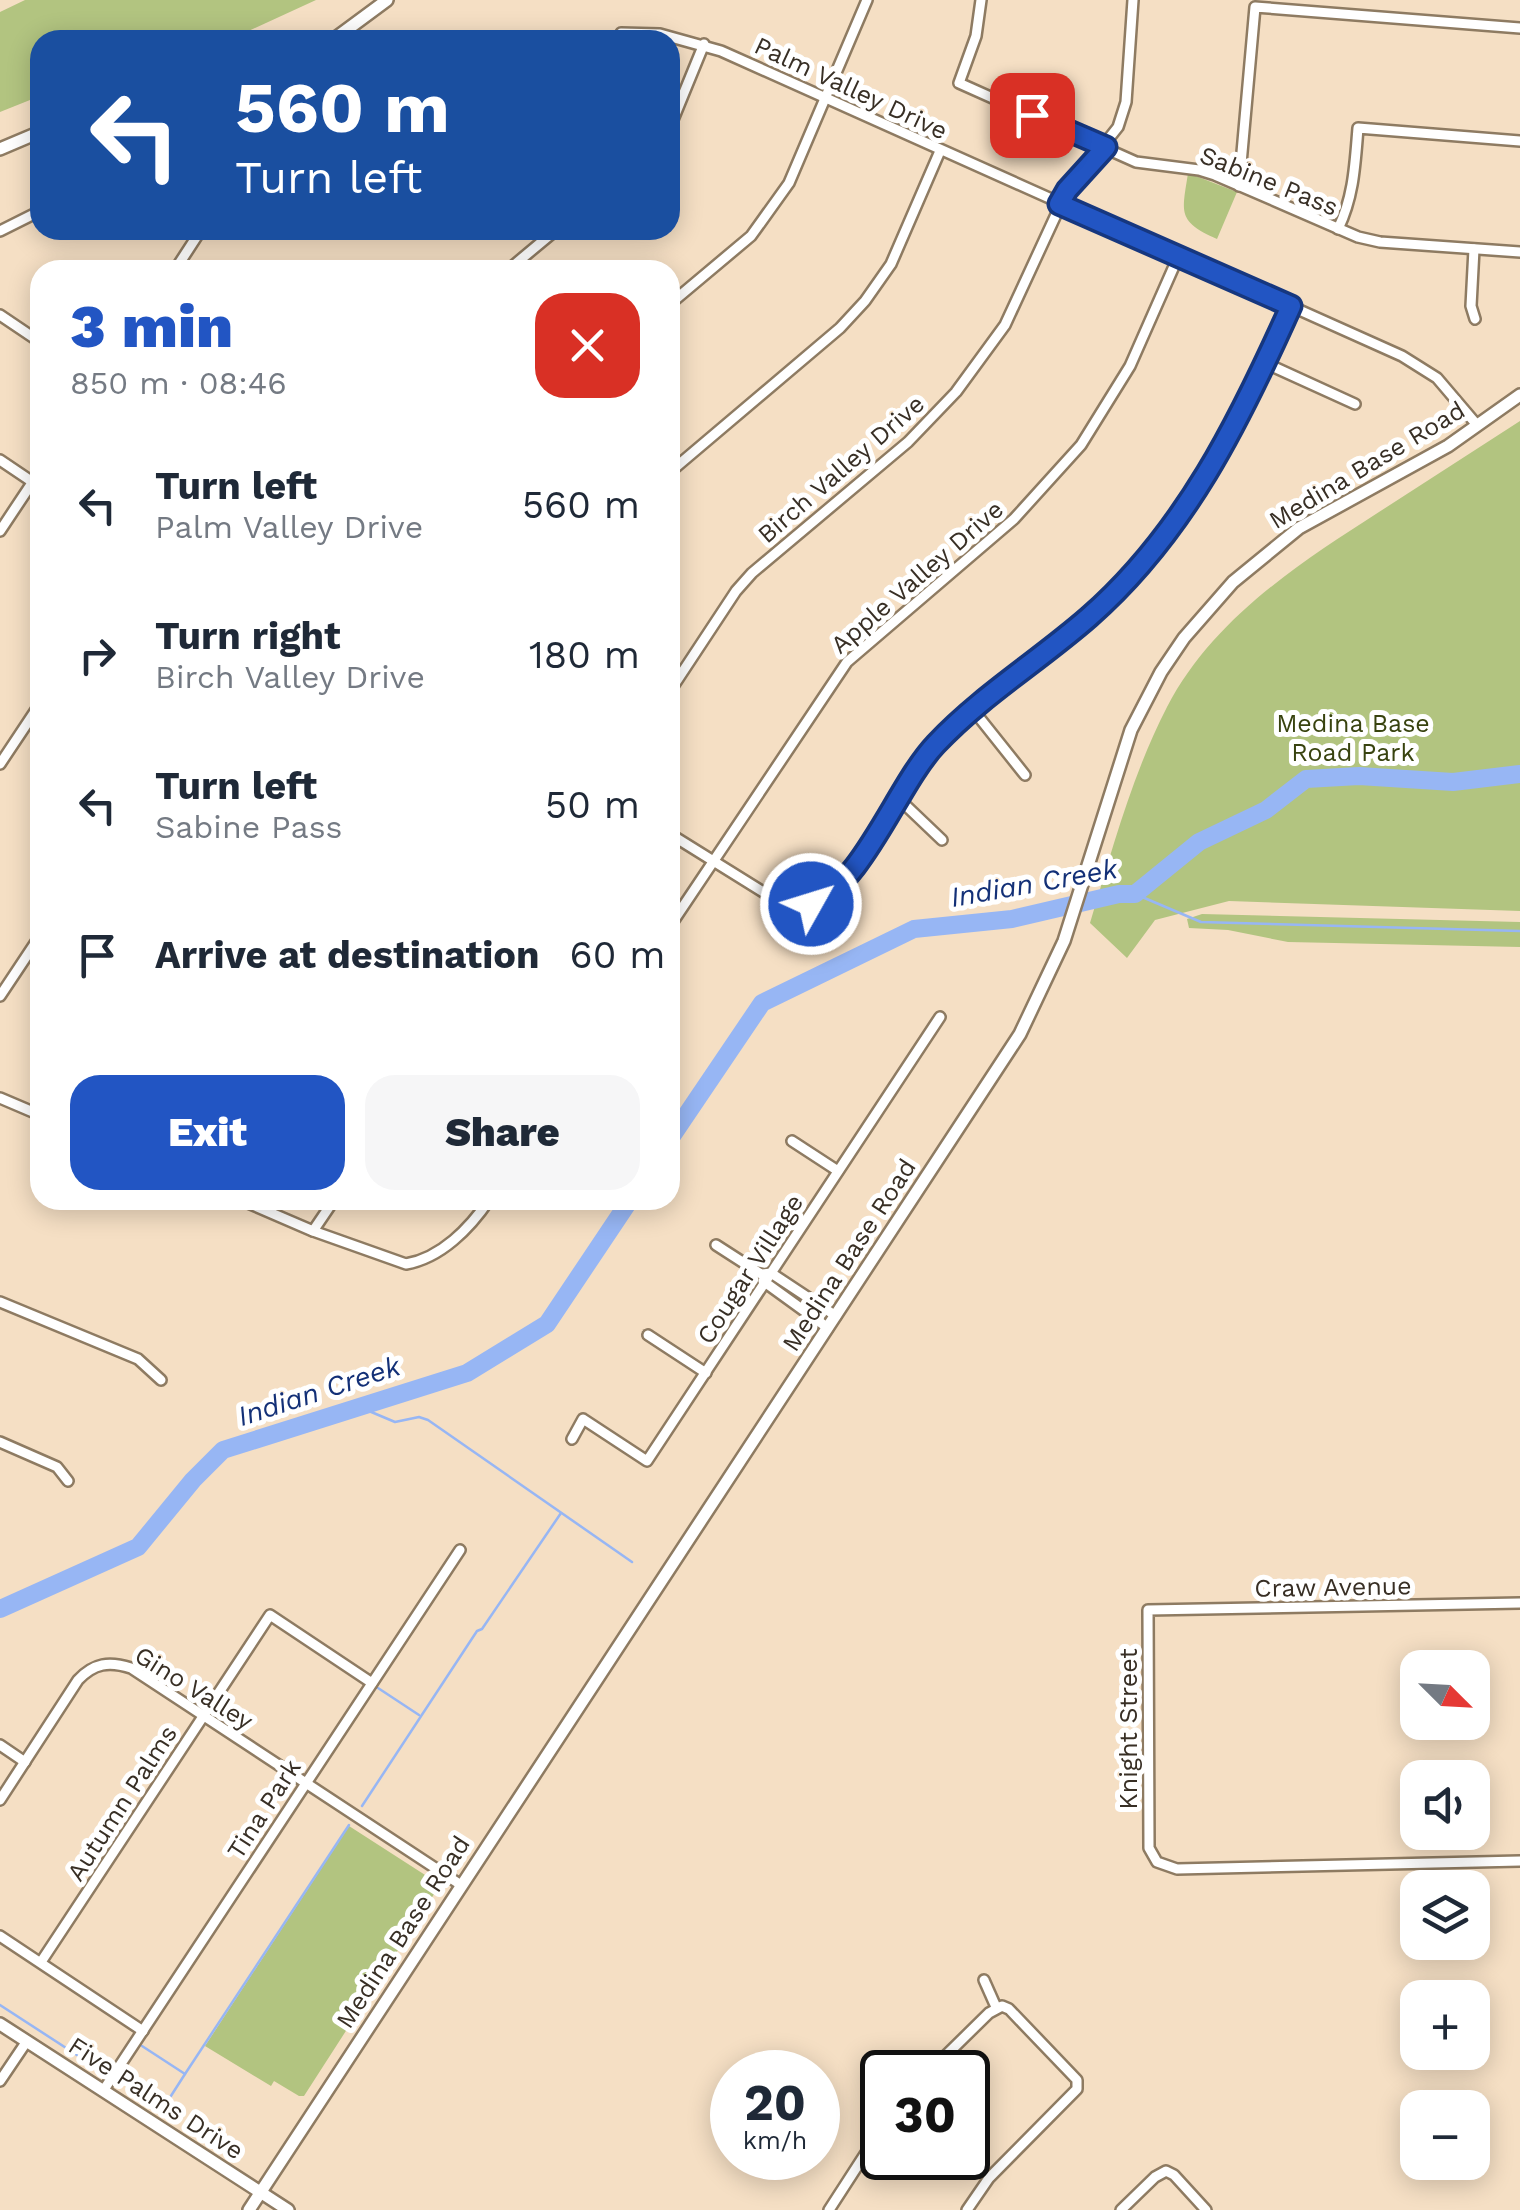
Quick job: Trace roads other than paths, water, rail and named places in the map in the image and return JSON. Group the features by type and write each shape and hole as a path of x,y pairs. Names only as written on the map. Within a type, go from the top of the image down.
{"street":[{"path":"346,30 387,0"},
{"path":"680,296 751,236 789,184 867,0"},
{"name":"Sabine Pass","path":"981,0 976,36 960,83 1136,162 1199,170 1338,230 1380,242 1520,252"},
{"name":"Birch Valley Drive","path":"680,677 736,591 908,442 956,392 1010,315 1067,190 1106,147 1118,127 1126,102 1133,0"},
{"path":"1239,186 1254,6 1520,28"},
{"name":"Palm Valley Drive","path":"680,39 704,44 1427,370 1478,425"},
{"path":"680,103 704,44"},
{"path":"1338,230 1354,185 1358,128 1520,141"},
{"path":"0,148 30,136"},
{"path":"680,464 840,328 866,301 890,264 940,151"},
{"path":"0,231 30,216"},
{"path":"520,260 544,240"},
{"path":"1474,249 1471,306 1476,319"},
{"name":"Apple Valley Drive","path":"680,911 846,662 1014,519 1081,445 1130,366 1179,256"},
{"path":"680,840 784,905 797,907 824,898 847,876 935,745 1091,615 1140,564 1219,456 1291,306"},
{"path":"0,315 30,335"},
{"path":"1265,363 1355,404"},
{"name":"Medina Base Road","path":"249,2210 1020,1034 1052,972 1131,730 1161,672 1207,608 1266,553 1299,528 1424,461 1520,396"},
{"path":"0,460 30,480"},
{"path":"0,531 30,492"},
{"path":"974,711 1025,775"},
{"path":"0,764 30,719"},
{"path":"899,799 942,840"},
{"path":"0,996 30,951"},
{"name":"Cougar Village","path":"572,1439 584,1419 647,1461 940,1016"},
{"path":"0,1098 30,1111"},
{"path":"792,1141 838,1172"},
{"path":"265,1210 396,1262 411,1264 433,1254 470,1226 482,1210"},
{"path":"313,1231 327,1210"},
{"path":"716,1245 836,1316"},
{"path":"765,1277 828,1328"},
{"path":"0,1302 138,1359 161,1380"},
{"path":"648,1335 706,1372"},
{"path":"0,1442 56,1468 68,1481"},
{"name":"Tina Park","path":"104,2091 460,1550"},
{"name":"Craw Avenue","path":"1148,1610 1520,1603"},
{"name":"Knight Street","path":"1148,1610 1149,1848 1157,1862 1177,1869 1520,1861"},
{"name":"Autumn Palms","path":"41,1962 270,1615 372,1683"},
{"name":"Gino Valley","path":"25,1762 78,1680 93,1668 114,1662 130,1668 461,1885"},
{"path":"0,1746 25,1762 0,1800"},
{"path":"0,1936 143,2031"},
{"path":"984,1980 996,2007"},
{"path":"968,2210 989,2178 1078,2089 1074,2074 1009,2009 996,2007"},
{"path":"952,2050 996,2007"},
{"name":"Five Palms Drive","path":"0,2024 288,2210"},
{"path":"0,2081 27,2041"},
{"path":"829,2210 860,2162"},
{"path":"1121,2210 1166,2171 1205,2209"}],"waterway":[{"name":"Indian Creek","path":"680,1124 762,1003 914,929 1012,919 1119,894 1135,894 1199,842 1266,810 1306,779 1359,776 1453,782 1520,774"},
{"path":"1135,894 1201,922 1520,931"},
{"name":"Indian Creek","path":"0,1609 138,1547 223,1450 467,1373 547,1324 623,1210"},
{"path":"357,1406 395,1422 419,1417 428,1420 632,1562"},
{"path":"362,1806 477,1631 561,1513"},
{"path":"378,1688 419,1715"},
{"path":"185,2074 349,1825"},
{"path":"0,2005 100,2070"},
{"path":"142,2046 185,2074 160,2113"}],"park label":[{"name":"Medina Base Road Park","path":"1353,738"}]}
